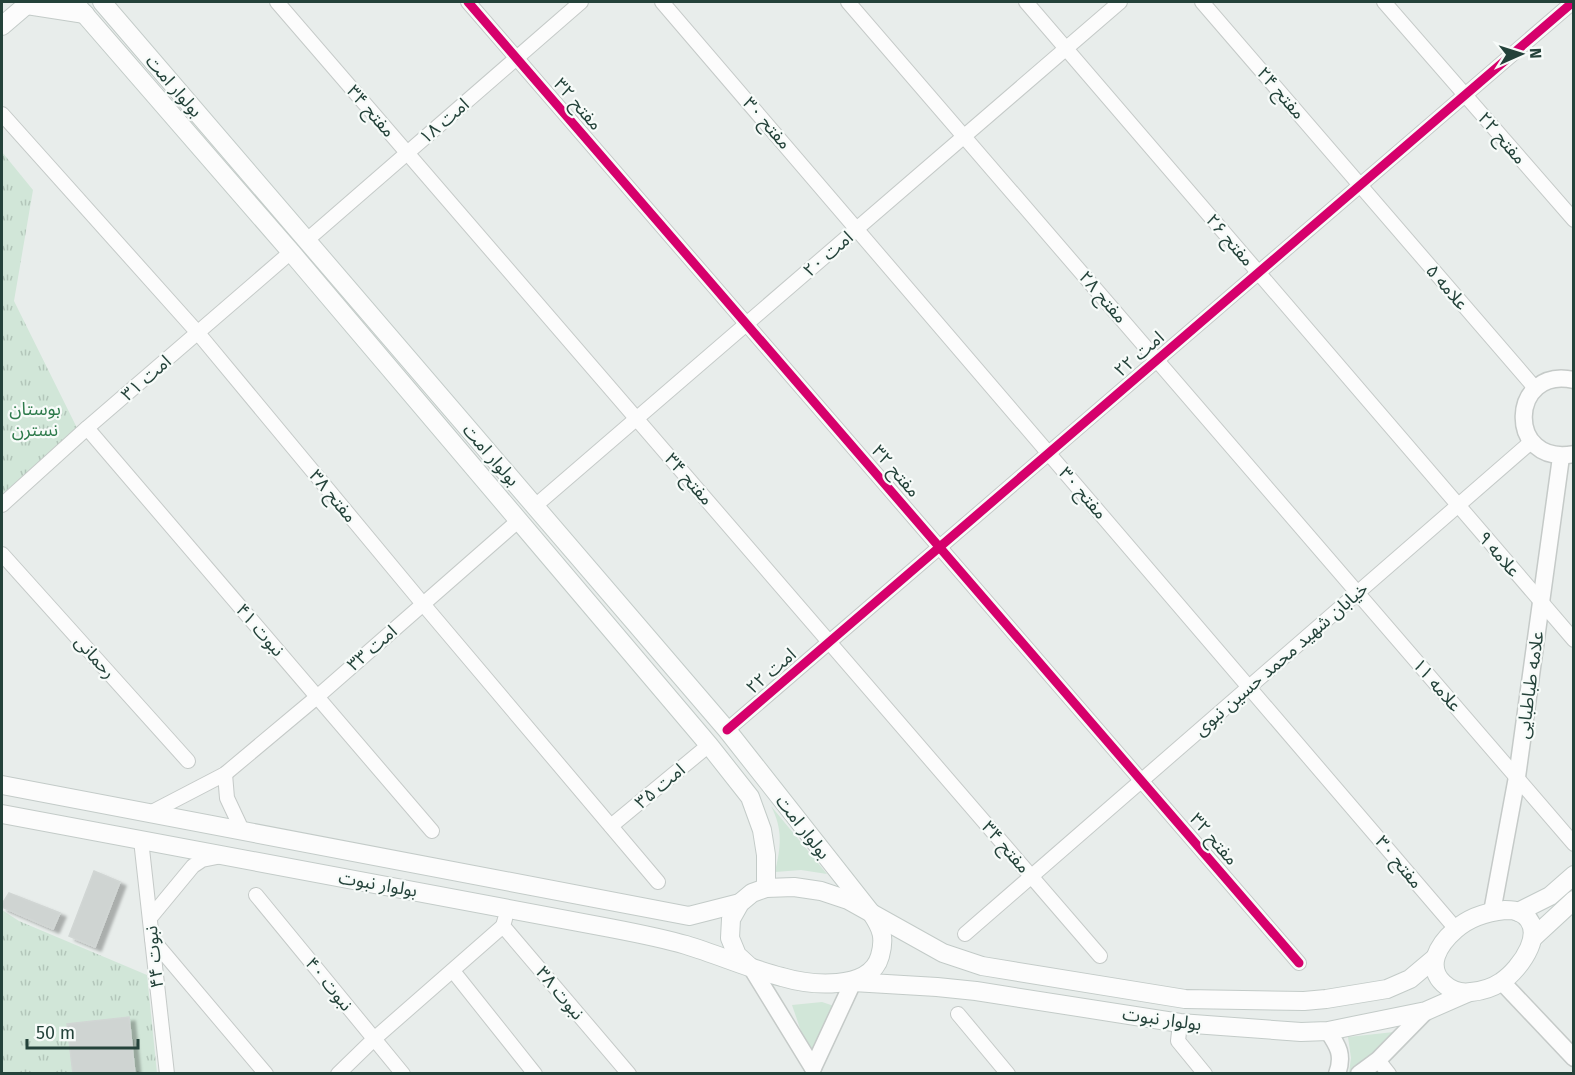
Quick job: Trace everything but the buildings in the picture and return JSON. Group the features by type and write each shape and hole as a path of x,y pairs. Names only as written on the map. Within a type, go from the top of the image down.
{"main road":[{"name":"بولوار امت","path":"102,2 727,730 872,914"},
{"path":"2,26 28,3 79,8"},
{"name":"بولوار امت","path":"79,8 291,252 709,745 750,797 762,830 766,855 766,888"},
{"path":"291,252 307,240"},
{"name":"بولوار نبوت","path":"2,785 689,916 740,903"},
{"name":"بولوار نبوت","path":"2,814 221,856 505,917 610,928 685,944 750,967"},
{"path":"1518,912 1550,896 1574,875"},
{"path":"794,887 821,891 848,900 872,914 881,928 884,945 879,961 868,974 853,982 818,983 784,978 750,967 737,955 730,938 731,919 740,903 752,893 766,888 794,887"},
{"path":"1534,937 1530,921 1518,912 1505,910 1477,916 1456,929 1445,941 1436,958 1436,971 1442,983 1454,991 1467,993 1485,990 1502,981 1518,965 1528,952 1534,937 1574,900"},
{"name":"بولوار نبوت","path":"872,914 943,953 982,966 1185,999 1304,1001 1326,999 1387,988 1410,979 1436,958"},
{"name":"بولوار نبوت","path":"853,982 976,991 1180,1023 1301,1032 1328,1031 1426,1011 1467,993"}],"street":[{"name":"مفتح ۳۴","path":"277,2 1100,956"},
{"name":"مفتح ۳۲","path":"468,2 1299,963"},
{"name":"امت ۱۸","path":"307,240 581,2"},
{"name":"مفتح ۳۰","path":"662,2 1456,929"},
{"name":"مفتح ۲۸","path":"848,2 1357,593"},
{"name":"مفتح ۲۶","path":"1026,2 1458,506"},
{"name":"امت ۲۰","path":"535,506 1120,2"},
{"name":"مفتح ۲۴","path":"1202,2 1360,185"},
{"name":"مفتح ۲۲","path":"1384,2 1574,220"},
{"name":"امت ۲۲","path":"727,730 1464,95 1564,4"},
{"name":"مفتح ۳۸","path":"2,114 198,333 658,882"},
{"name":"علامه ۵","path":"1360,185 1534,388"},
{"name":"امت ۳۱","path":"2,505 87,428 291,252"},
{"path":"1567,456 1546,453 1531,442 1525,432 1522,416 1525,401 1534,388 1547,380 1564,378 1574,380"},
{"name":"نبوت ۴۱","path":"87,428 432,831"},
{"name":"خیابان شهید محمد حسین نبوی","path":"965,934 1531,442"},
{"name":"علامه طباطبایی","path":"1492,912 1517,777 1541,602 1567,456"},
{"name":"علامه ۹","path":"1458,506 1574,640"},
{"name":"امت ۳۳","path":"150,813 225,774 317,697 518,521"},
{"name":"رحمانی","path":"2,554 188,761"},
{"name":"علامه ۱۱","path":"1357,593 1574,844"},
{"name":"امت ۳۵","path":"611,826 709,745"},
{"path":"225,774 227,798 242,830"},
{"name":"نبوت ۴۴","path":"141,840 167,1074"},
{"path":"150,918 194,866 202,860 221,856"},
{"name":"نبوت ۴۰","path":"256,895 403,1074"},
{"path":"338,1074 453,970 505,917"},
{"name":"نبوت ۳۸","path":"505,917 628,1074"},
{"path":"152,939 266,1074"},
{"path":"750,967 812,1072"},
{"path":"453,970 535,1074"},
{"path":"1502,981 1574,1058"},
{"path":"812,1072 853,982"},
{"path":"1359,1074 1378,1060 1426,1011"},
{"path":"957,1014 1008,1074"},
{"path":"1180,1023 1178,1041 1205,1074"},
{"path":"1328,1031 1339,1047 1340,1065 1337,1074"},
{"path":"1378,1060 1389,1074"}],"green space":[{"name":"بوستان نسترن","path":"2,152 33,190 14,301 78,430 2,494"},
{"path":"771,806 827,874 801,870 775,872 780,838 778,822"},
{"path":"2,910 19,921 147,975 157,1073 2,1073"},
{"path":"822,1002 837,1007 813,1056 805,1043 792,1005"},
{"path":"1403,1031 1355,1073 1349,1073 1351,1058 1348,1037"}],"cycle path":[{"path":"468,2 1299,963"},
{"path":"727,730 1573,2"}]}
